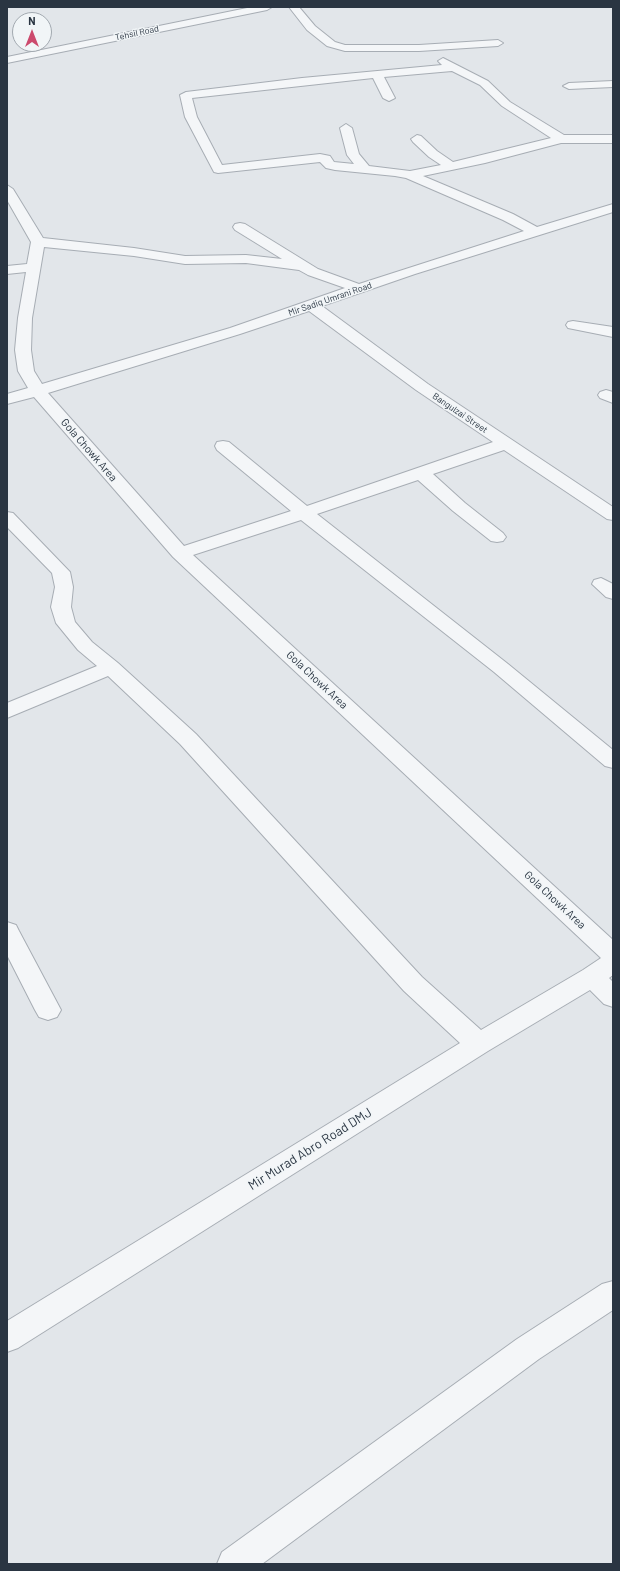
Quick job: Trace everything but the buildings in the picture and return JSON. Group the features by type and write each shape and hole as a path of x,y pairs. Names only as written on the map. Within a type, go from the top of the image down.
{"street":[{"name":"Tehsil Road","path":"7,60 240,9 267,7"},
{"path":"294,7 311,28 331,44 345,48 419,48 498,43"},
{"path":"419,48 484,83 506,104 561,139"},
{"path":"455,67 302,81 186,95 191,116 218,169 320,158 326,159 330,165 395,172 410,175 508,217 535,232"},
{"path":"377,74 389,98"},
{"path":"569,86 613,84"},
{"path":"346,128 353,154 365,168"},
{"path":"417,139 433,154 451,166"},
{"path":"410,175 486,159 561,139 613,139"},
{"path":"7,189 38,242 134,252 185,260 246,259 304,266"},
{"name":"Mir Sadiq Umrani Road","path":"42,389 236,331 410,271 613,208"},
{"path":"240,227 328,279 361,289"},
{"name":"Gola Chowk Area","path":"38,242 25,318 23,350 26,371 180,553 613,954"},
{"path":"7,270 34,267"},
{"name":"Bangulzai Street","path":"310,305 422,387 613,515"},
{"path":"573,325 613,332"},
{"path":"7,391 42,389"},
{"path":"7,399 42,389"},
{"path":"180,553 304,513 505,444"},
{"path":"223,446 304,513 501,668 613,760"},
{"path":"421,473 459,507 497,537"},
{"path":"7,517 61,572 64,587 61,607 66,623 85,646 111,667 188,740 413,984 479,1044"},
{"path":"13,703 111,667"},
{"path":"7,931 48,1010"},
{"name":"Mir Murad Abro Road DMJ","path":"7,1338 479,1044 592,977 613,962"},
{"path":"592,977 613,997"},
{"path":"234,1564 528,1349 613,1294"}]}
